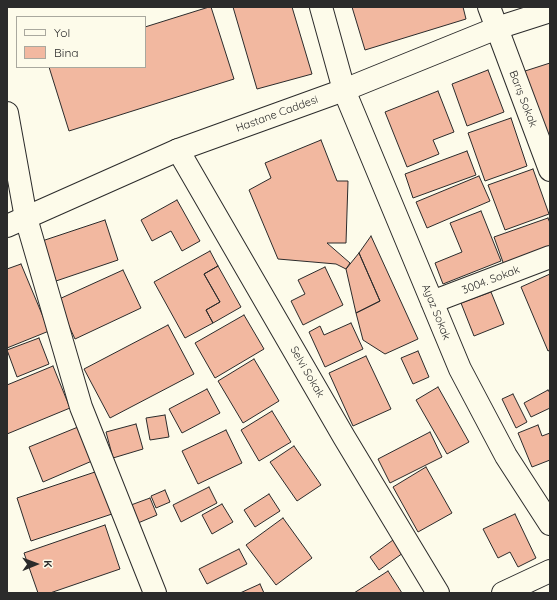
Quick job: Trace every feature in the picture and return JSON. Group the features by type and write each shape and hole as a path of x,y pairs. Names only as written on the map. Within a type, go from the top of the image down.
{"street":[{"name":"Ayaz Sokak","path":"321,7 344,90 460,369 502,450 550,524"},
{"name":"Barış Sokak","path":"489,7 550,170"},
{"name":"Hastane Caddesi","path":"16,222 178,150 344,90 497,28 550,11"},
{"path":"7,113 16,222 81,407 155,593"},
{"name":"Selvi Sokak","path":"178,150 344,437 438,593"},
{"name":"3004. Sokak","path":"432,302 550,257"},
{"path":"504,593 550,571"}],"building":[{"path":"211,7 234,79 69,131 49,68 146,68 146,27"},
{"path":"233,7 292,7 312,74 257,89"},
{"path":"352,7 463,7 466,19 365,50"},
{"path":"550,63 550,134 543,136 522,72"},
{"path":"488,70 504,112 467,126 452,84"},
{"path":"438,91 454,132 433,140 439,154 407,167 385,112"},
{"path":"511,118 527,166 485,181 468,133"},
{"path":"321,140 337,181 348,181 346,243 327,243 350,263 346,269 336,264 278,259 249,190 271,178 265,163"},
{"path":"467,151 476,175 413,198 405,174"},
{"path":"533,169 549,214 505,230 488,185"},
{"path":"479,176 490,201 427,228 416,202"},
{"path":"177,200 200,241 182,251 171,231 152,241 141,220"},
{"path":"481,211 501,261 443,284 435,263 462,252 450,223"},
{"path":"548,218 550,223 550,248 504,265 494,237"},
{"path":"105,220 118,260 56,281 42,241"},
{"path":"371,236 418,339 385,354 363,340 356,313 380,301 359,253"},
{"path":"210,251 218,266 204,274 220,302 206,310 213,323 185,338 154,282"},
{"path":"359,253 380,301 356,313 346,269"},
{"path":"21,264 49,331 7,348 7,269"},
{"path":"218,266 241,307 213,323 206,310 220,302 204,274"},
{"path":"325,267 343,305 303,325 291,301 305,294 298,280"},
{"path":"123,270 141,308 75,339 57,300"},
{"path":"550,274 550,350 548,351 521,287"},
{"path":"491,292 504,324 474,336 461,303"},
{"path":"244,315 264,349 215,378 195,343"},
{"path":"351,323 363,349 325,367 309,332 320,326 324,335"},
{"path":"168,325 194,374 110,418 84,369"},
{"path":"39,338 49,364 17,377 7,350"},
{"path":"418,351 429,377 413,384 401,358"},
{"path":"366,356 391,409 353,426 329,373"},
{"path":"254,359 279,401 243,423 218,381"},
{"path":"53,366 70,408 7,434 7,385"},
{"path":"438,387 469,442 447,454 416,400"},
{"path":"207,389 220,413 182,433 169,409"},
{"path":"548,390 550,393 550,408 531,417 524,403"},
{"path":"513,394 527,422 516,428 502,399"},
{"path":"272,411 291,442 259,461 241,430"},
{"path":"165,415 169,437 150,440 146,418"},
{"path":"136,424 143,449 113,458 106,432"},
{"path":"538,425 542,436 550,433 550,460 532,467 518,433"},
{"path":"78,427 92,461 43,482 29,447"},
{"path":"226,430 242,463 198,484 182,451"},
{"path":"430,432 442,457 390,483 378,459"},
{"path":"294,446 321,485 297,501 270,462"},
{"path":"426,467 452,513 418,532 393,487"},
{"path":"101,470 115,513 31,541 17,498"},
{"path":"209,487 217,503 181,522 173,505"},
{"path":"165,490 170,502 156,508 151,496"},
{"path":"269,494 280,511 255,527 244,510"},
{"path":"150,498 157,515 138,523 131,505"},
{"path":"222,504 233,522 212,534 202,515"},
{"path":"515,514 536,558 518,567 510,552 498,558 483,529"},
{"path":"283,518 312,558 276,585 246,545"},
{"path":"105,525 120,569 50,593 38,593 24,553"},
{"path":"393,540 403,553 379,570 370,557"},
{"path":"239,549 247,564 207,584 199,569"},
{"path":"388,571 402,593 354,593"},
{"path":"260,584 264,593 240,593"}]}
